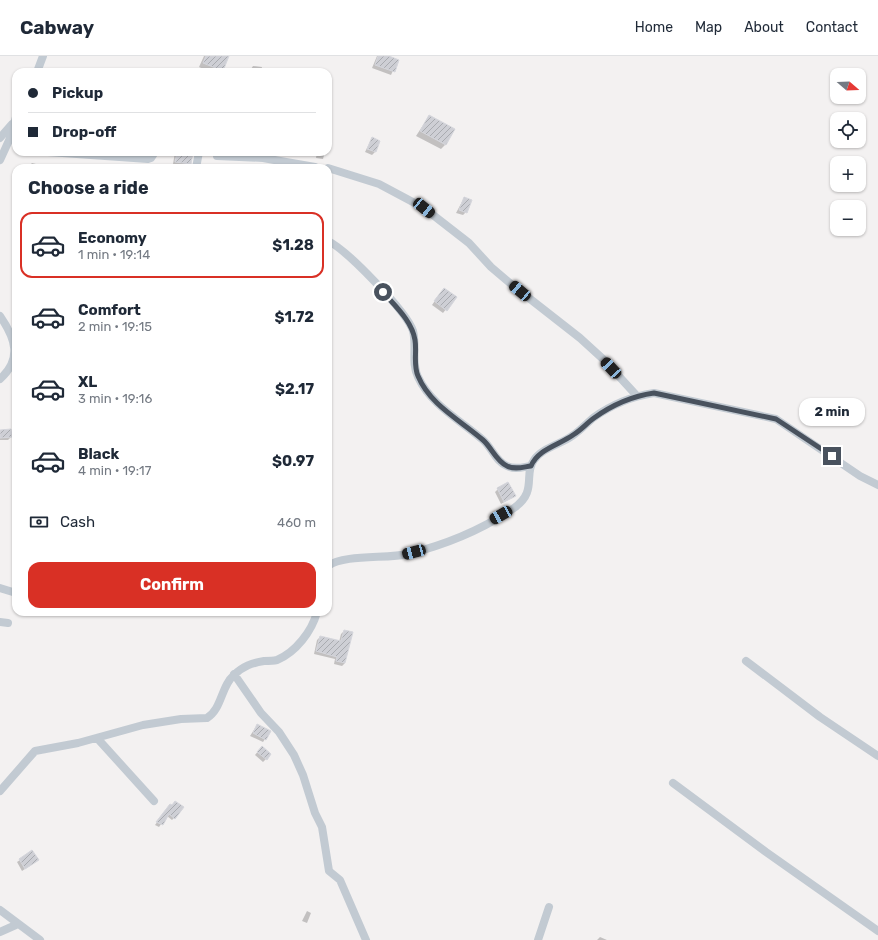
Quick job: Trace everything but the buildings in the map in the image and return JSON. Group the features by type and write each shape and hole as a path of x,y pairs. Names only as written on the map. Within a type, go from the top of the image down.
{"street":[{"path":"38,68 43,56"},
{"path":"0,160 12,127"},
{"path":"105,156 148,159 152,156"},
{"path":"217,156 263,158 297,164"},
{"path":"332,170 379,184 424,208 469,244 491,267 511,284 580,338 603,359 636,396"},
{"path":"332,244 352,258 403,315 412,329 415,340 415,366 418,376 442,408 483,440 505,466 515,468 531,466"},
{"path":"0,316 7,327 12,343"},
{"path":"0,379 12,364"},
{"path":"332,564 346,560 407,554 474,530 514,508 524,499 529,487 531,466 534,459 546,450 572,436 594,418 636,396 654,393 776,419 860,476 878,485"},
{"path":"0,588 12,592"},
{"path":"0,791 35,751 97,738 143,725 181,719 207,718 215,710 228,680 234,674 246,665 276,660 291,650 310,631 316,616"},
{"path":"746,661 820,717 878,756"},
{"path":"234,674 261,713 283,737 294,755 303,775 315,813 322,827 329,870 340,880 366,940"},
{"path":"97,738 154,801"},
{"path":"673,783 766,852 878,931"},
{"path":"538,940 548,907"},
{"path":"0,910 40,940"},
{"path":"0,932 18,924"}],"route":[{"path":"383,292 403,315 412,329 415,340 415,366 418,376 427,391 442,408 483,440 499,460 505,466 510,468 531,466 534,459 546,450 572,436 594,418 612,407 636,396 654,393 763,415 776,419 832,456"}]}
